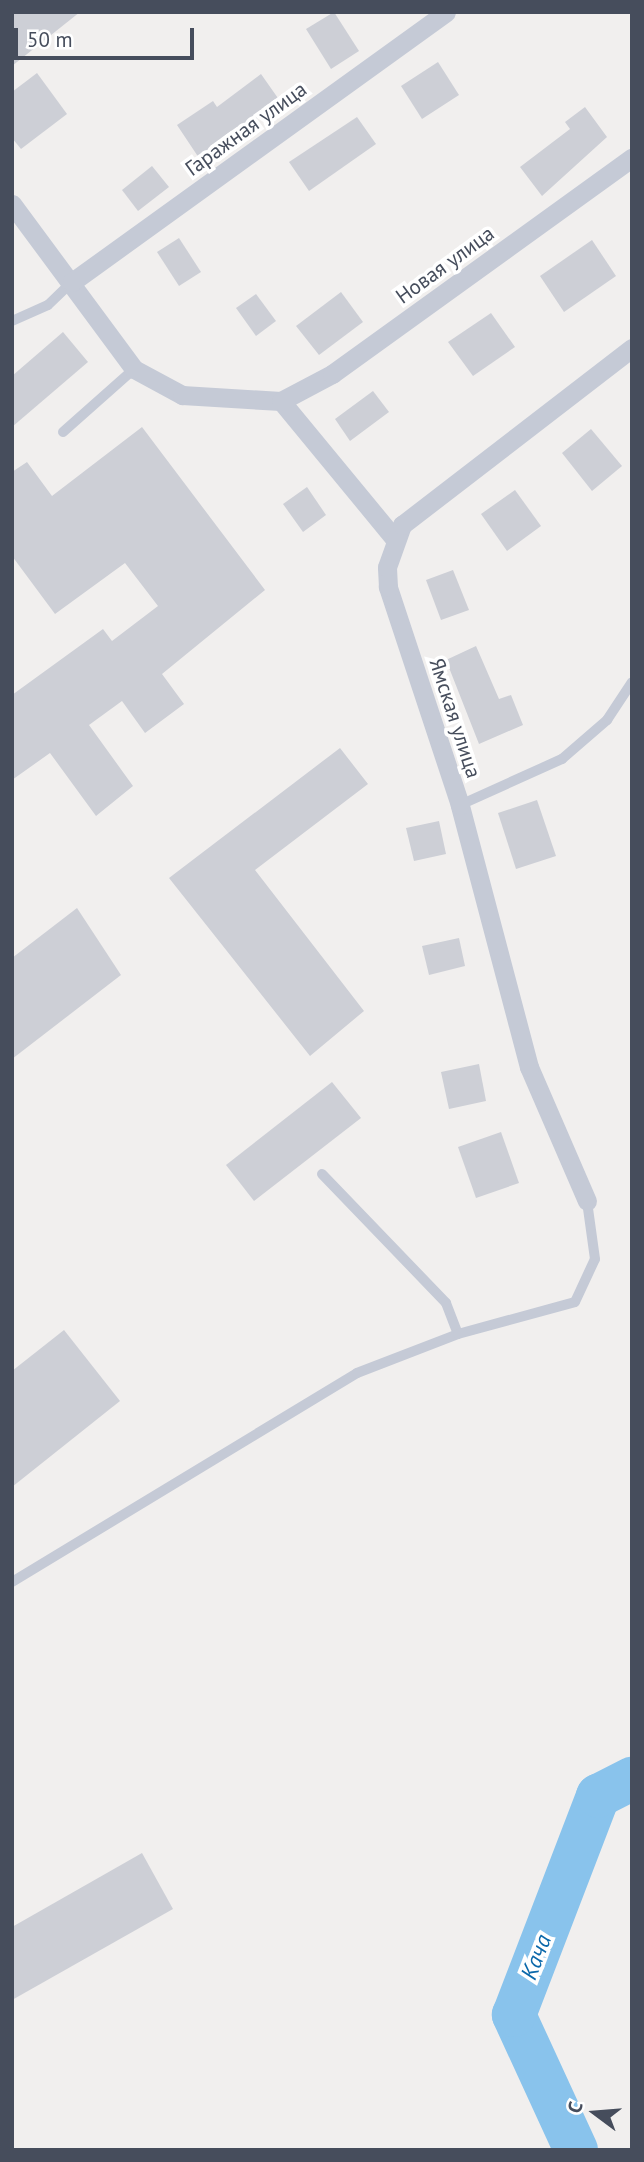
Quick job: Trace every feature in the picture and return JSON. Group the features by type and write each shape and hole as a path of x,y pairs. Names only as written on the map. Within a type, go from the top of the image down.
{"street":[{"name":"Гаражная улица","path":"72,282 446,12"},
{"name":"Новая улица","path":"281,401 332,374 632,158"},
{"path":"12,204 134,369 182,395 281,401 394,538 632,348"},
{"name":"Ямская улица","path":"394,538 388,587 460,805 528,1066 587,1201"}],"lane":[{"path":"12,321 48,305 72,282"},
{"path":"63,432 134,369"},
{"path":"460,805 562,759 607,720 632,682"},
{"path":"322,1174 446,1303 458,1334"},
{"path":"12,1582 357,1373 458,1334 575,1302 595,1258 587,1201"}],"building":[{"path":"12,12 80,12 12,66"},
{"path":"334,12 359,51 331,69 306,29"},
{"path":"438,62 459,95 422,119 401,86"},
{"path":"37,73 67,114 21,149 12,138 12,92"},
{"path":"261,74 280,101 201,161 177,125 213,101 217,107"},
{"path":"585,107 607,137 542,196 520,167 570,129 565,122"},
{"path":"357,117 376,144 309,191 289,162"},
{"path":"152,166 169,187 138,211 122,190"},
{"path":"179,238 201,272 179,286 157,252"},
{"path":"592,240 616,276 564,312 540,276"},
{"path":"341,292 363,322 319,355 296,326"},
{"path":"256,294 276,321 256,336 236,308"},
{"path":"491,313 515,347 473,376 448,342"},
{"path":"63,332 88,362 12,427 12,376"},
{"path":"373,391 389,412 350,441 335,419"},
{"path":"142,427 265,590 162,674 184,704 145,733 122,701 89,725 133,786 96,816 50,753 12,780 12,695 103,629 112,641 158,606 125,563 55,614 12,556 12,472 27,462 52,496"},
{"path":"591,429 622,466 592,491 562,453"},
{"path":"307,487 326,515 303,532 283,504"},
{"path":"515,490 541,526 507,551 481,514"},
{"path":"453,570 469,610 441,620 426,580"},
{"path":"476,646 499,699 511,695 523,725 479,744 446,660"},
{"path":"340,748 368,784 255,870 364,1011 310,1056 169,878"},
{"path":"537,800 556,856 516,869 498,813"},
{"path":"439,821 446,854 414,861 406,828"},
{"path":"77,908 121,975 12,1059 12,958"},
{"path":"459,938 465,966 429,975 422,946"},
{"path":"479,1064 486,1101 449,1109 441,1072"},
{"path":"332,1082 361,1118 254,1201 226,1165"},
{"path":"501,1132 519,1183 476,1198 458,1147"},
{"path":"64,1330 120,1401 12,1487 12,1371"},
{"path":"142,1853 173,1909 12,2000 12,1927"}],"waterway":[{"name":"Кача","path":"576,2150 514,2015 598,1796 632,1779"}]}
